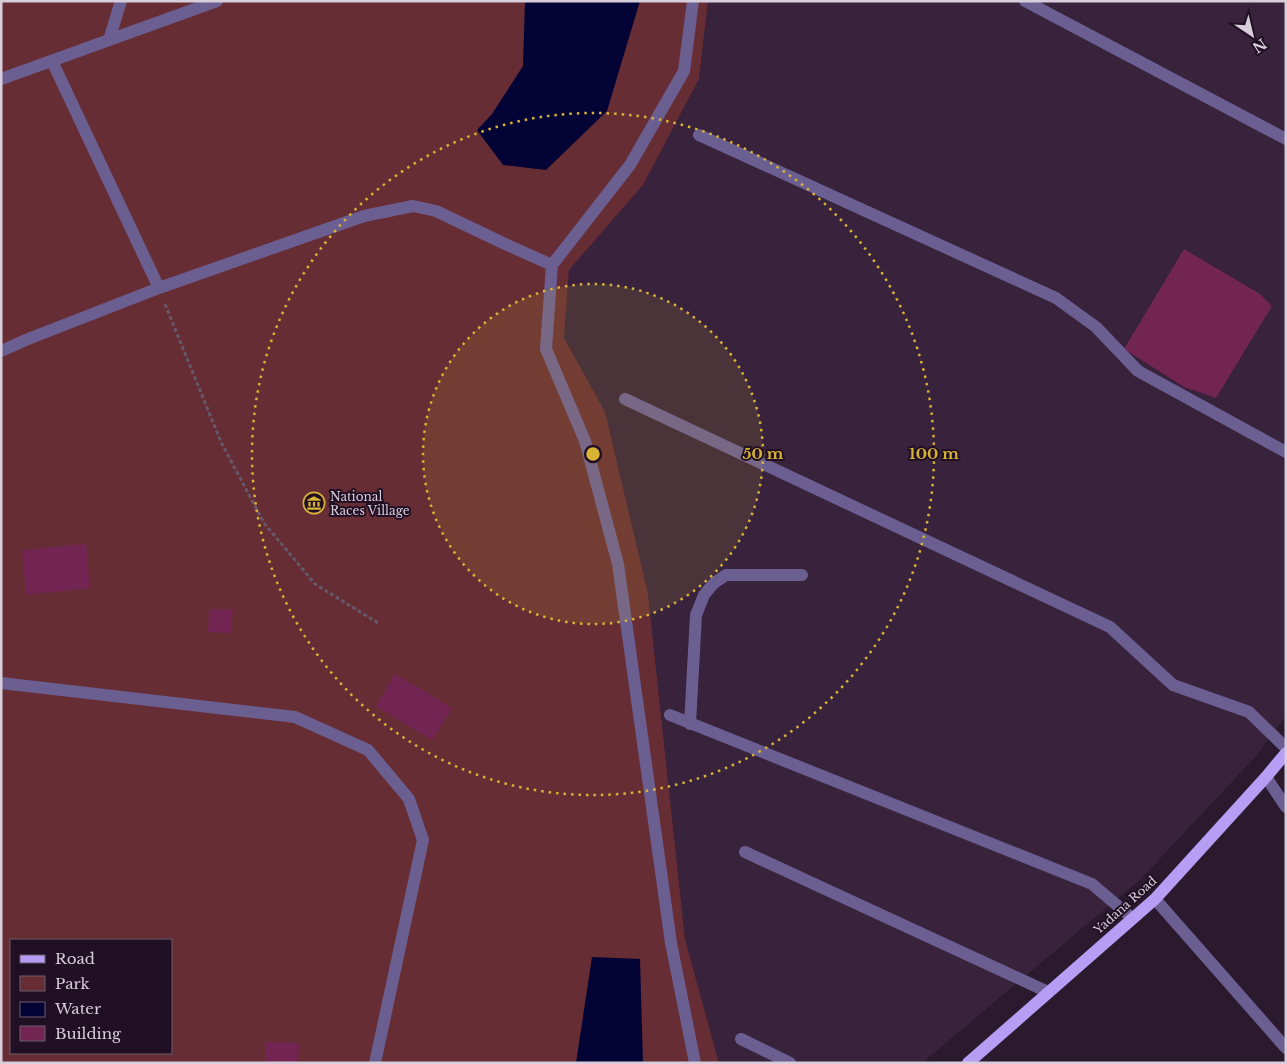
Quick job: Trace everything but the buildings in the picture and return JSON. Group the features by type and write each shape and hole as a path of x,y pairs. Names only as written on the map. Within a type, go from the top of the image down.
{"main road":[{"name":"Yadana Road","path":"968,1063 1155,899 1266,778 1286,753"}],"street":[{"path":"109,40 121,1"},
{"path":"1,79 217,1"},
{"path":"692,1 684,71 630,165 552,265 546,349 585,441 618,564 671,943 695,1063"},
{"path":"1024,1 1286,139"},
{"path":"52,61 159,288"},
{"path":"699,135 1056,298 1096,327 1138,371 1286,452"},
{"path":"1,351 159,288 364,216 412,206 436,211 552,265"},
{"path":"625,399 1110,627 1173,685 1249,712 1286,748"},
{"path":"690,724 696,615 704,595 714,584 726,576 802,575"},
{"path":"1,683 294,717 368,750 409,799 424,840 375,1063"},
{"path":"670,715 1092,884 1132,918"},
{"path":"1266,778 1286,807"},
{"path":"745,852 1048,992"},
{"path":"1155,899 1286,1048"},
{"path":"741,1039 790,1063"}],"path":[{"path":"159,288 221,442 264,523 315,584 378,623"}],"shaded area":[{"path":"708,1 1286,1 1286,716 1257,755 1141,879 922,1063 719,1063 685,939 648,594 564,338 569,270 643,185 699,79"}],"green space":[{"name":"National Races Village","path":"1,1 708,1 699,79 643,185 569,270 564,338 605,412 648,594 685,939 719,1063 1,1063"}],"water":[{"path":"525,1 640,1 607,111 546,170 503,165 477,130 492,114 523,66"},
{"path":"592,957 640,959 643,1063 576,1063"}],"place":[{"name":"National Races Village","path":"314,503"}]}
